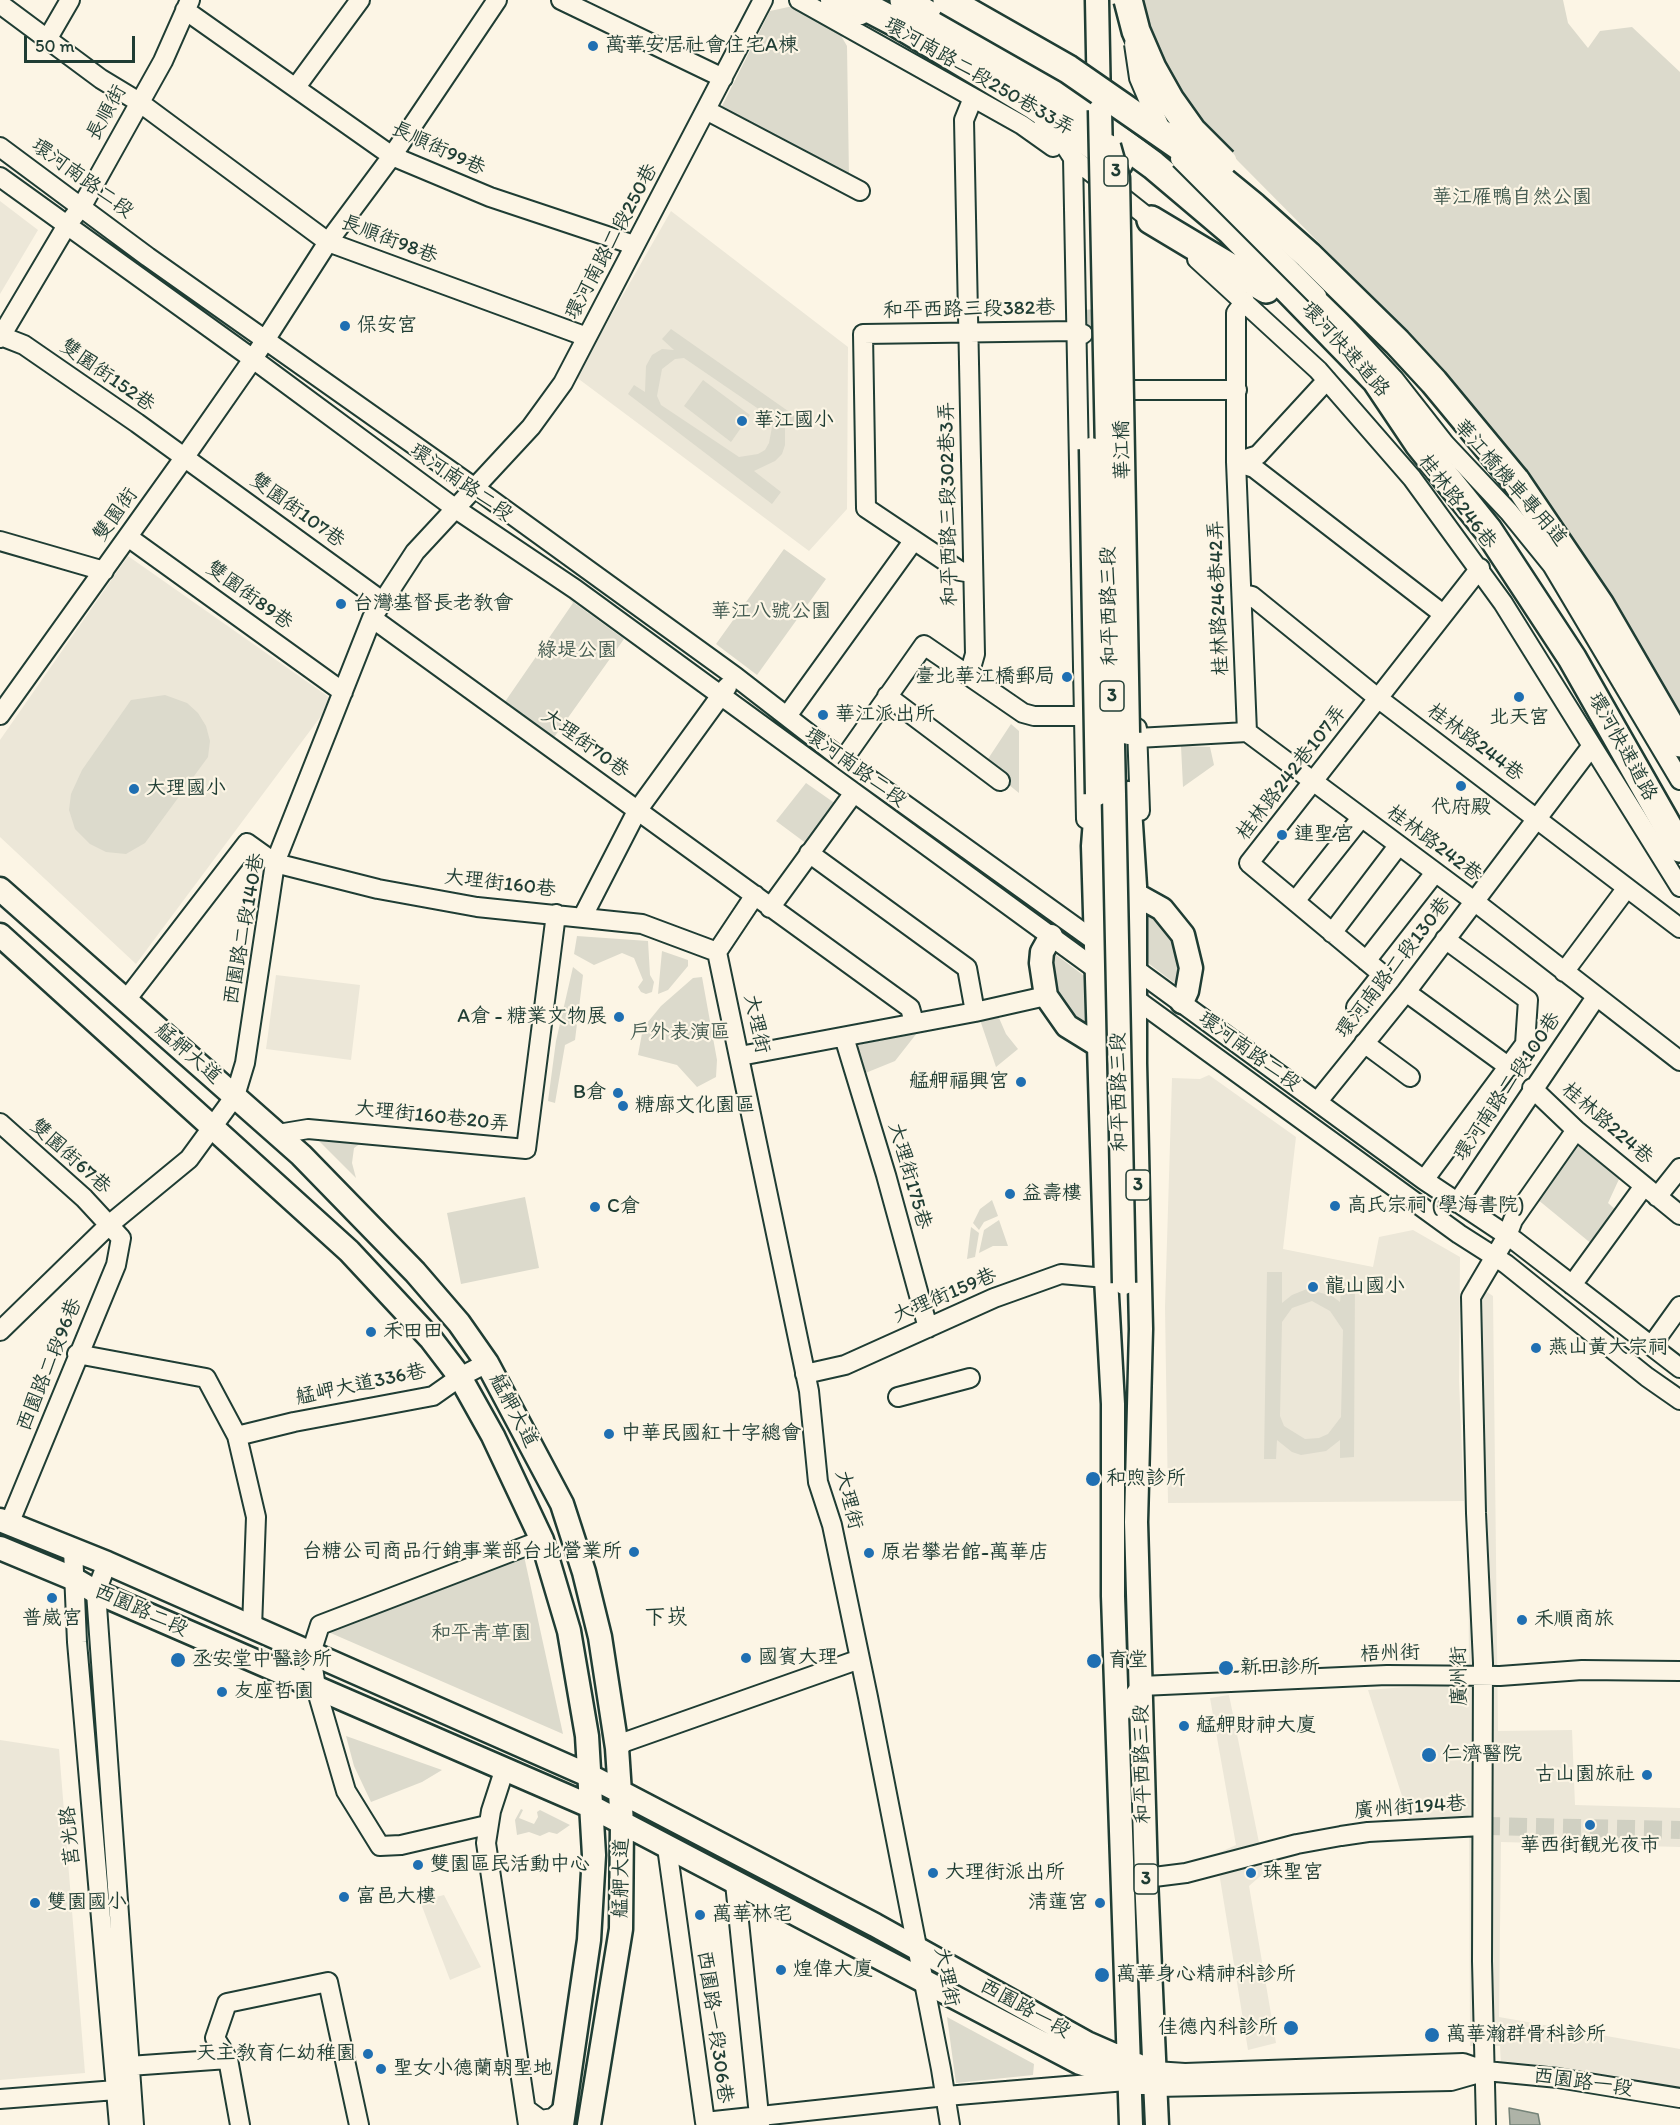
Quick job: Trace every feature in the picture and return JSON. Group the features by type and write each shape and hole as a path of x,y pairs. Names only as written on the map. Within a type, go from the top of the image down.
{"highway":[{"path":"853,0 895,22 1033,111 1118,162 1199,225 1255,295"},
{"name":"環河快速道路","path":"904,0 1048,88 1153,165 1231,231 1376,380 1419,444 1488,530 1572,658 1680,848"},
{"name":"環河快速道路","path":"947,0 1068,69 1182,148 1308,255 1434,382 1516,481 1600,605 1680,742"},
{"path":"1130,0 1136,31 1152,68 1186,123 1215,155 1286,220 1308,255"},
{"path":"1151,220 1255,295 1419,444"}],"main road":[{"name":"華江橋","path":"1097,0 1100,110 1118,178 1129,793"},
{"name":"華江橋","path":"1097,794 1086,177 1100,110"},
{"name":"和平西路三段","path":"1100,110 1115,1280 1139,1402"},
{"name":"和平西路三段","path":"1129,793 1134,842 1134,998 1141,1329 1136,1522 1146,1878 1157,2125"},
{"name":"和平西路三段","path":"1097,794 1093,846 1101,1047 1115,1280 1120,1306 1120,1359 1113,1404 1113,1596 1131,2125"},
{"name":"艋舺大道","path":"0,889 278,1134 415,1272 459,1323 487,1363 562,1504 584,1572 600,1637 617,1748 605,1783 592,1808 594,1855 589,1941 562,2117"},
{"path":"1134,894 1162,909 1183,935 1191,968 1187,991 1182,1002"},
{"name":"艋舺大道","path":"0,935 349,1251 431,1339 460,1377 494,1436 542,1540 569,1631 605,1783 622,1823 621,1929 589,2125"},
{"path":"1050,936 1042,952 1041,963 1046,996 1066,1026 1101,1047"},
{"name":"西園路二段","path":"5,1522 107,1563 605,1783"},
{"name":"西園路二段","path":"0,1548 72,1578 96,1593 622,1823"},
{"name":"西園路一段","path":"605,1783 917,1949 1087,2043 1130,2071"},
{"name":"西園路一段","path":"622,1823 1080,2063 1130,2071 1155,2079"}],"street":[{"path":"48,38 70,0"},
{"path":"296,87 360,0"},
{"name":"雙園街","path":"0,715 253,359 328,242 392,156 497,0"},
{"path":"561,0 723,78"},
{"name":"環河南路二段250巷","path":"475,488 537,418 563,383 634,245 665,192 763,0"},
{"name":"環河南路二段250巷33弄","path":"799,0 974,98 1073,158"},
{"path":"830,0 887,28 1033,111 1060,138 1073,158 1151,220"},
{"name":"華江橋機車專用道","path":"1130,0 1132,34 1139,78 1153,117 1173,152 1317,296 1394,379 1445,444 1509,512 1552,565 1680,780"},
{"name":"長順街98巷","path":"0,4 101,79 139,102 328,242 587,337"},
{"name":"長順街99巷","path":"188,5 392,156 490,197 634,245"},
{"name":"長順街","path":"0,337 67,225 82,206 163,61 188,5"},
{"name":"和平西路三段302巷3弄","path":"969,675 975,654 964,120 974,98"},
{"path":"706,110 860,191"},
{"name":"環河南路二段","path":"0,147 148,256 736,676 843,760 1182,1002 1424,1180 1507,1236 1680,1368"},
{"name":"和平西路三段","path":"1073,158 1080,328 1086,822 1093,846"},
{"name":"環河南路二段","path":"0,177 456,509 575,589 853,794 1494,1257 1647,1377 1680,1400"},
{"name":"和平西路三段","path":"1129,202 1128,325 1132,390 1140,817 1134,842"},
{"name":"桂林路246巷","path":"1255,295 1412,478 1480,568 1680,887"},
{"name":"桂林路246巷42弄","path":"1247,732 1236,462 1236,313 1255,295"},
{"name":"和平西路三段382巷","path":"914,540 867,508 863,334 1080,328"},
{"name":"雙園街152巷","path":"0,337 24,345 184,458"},
{"path":"1236,462 1258,455 1327,380"},
{"path":"1132,390 1237,390"},
{"name":"雙園街107巷","path":"184,458 382,601"},
{"path":"1236,462 1254,468 1443,614"},
{"name":"西園路二段140巷","path":"0,1331 110,1224 189,1159 236,1096 245,1063 275,863 372,618 415,552 475,488"},
{"name":"雙園街89巷","path":"128,537 343,692"},
{"path":"787,716 914,540 960,571 972,573"},
{"path":"0,542 104,570"},
{"name":"桂林路242巷107弄","path":"1356,1007 1382,974 1249,863 1314,783 1480,568"},
{"name":"桂林路244巷","path":"1242,594 1251,596 1379,699 1680,928"},
{"name":"大理街70巷","path":"372,618 910,1008 914,1022"},
{"path":"843,760 924,645 1028,715 1083,716"},
{"path":"583,916 637,811 736,676"},
{"path":"887,696 1000,781"},
{"path":"1137,738 1247,732"},
{"name":"桂林路242巷","path":"1247,732 1473,901 1680,1061"},
{"name":"環河南路二段130巷","path":"1318,1101 1406,992 1591,747"},
{"path":"770,908 853,794"},
{"path":"1296,900 1361,818"},
{"path":"126,1000 247,843 275,863"},
{"path":"1332,933 1398,846"},
{"path":"809,854 967,968 975,1012"},
{"name":"大理街160巷","path":"275,863 378,889 477,907 583,916 642,924 717,952"},
{"path":"1366,961 1434,873"},
{"path":"1564,972 1626,889"},
{"path":"717,952 755,896"},
{"name":"大理街160巷20弄","path":"278,1134 308,1129 526,1149 556,914"},
{"path":"1424,1180 1525,1044 1528,1000 1445,939"},
{"name":"大理街","path":"717,952 741,1056 805,1374 818,1482 832,1526 860,1659 950,2125"},
{"path":"1406,992 1509,1067"},
{"path":"741,1056 975,1012 1046,996"},
{"name":"環河南路二段100巷","path":"1457,1203 1532,1088 1596,997"},
{"name":"大理街175巷","path":"844,1037 886,1174 928,1328"},
{"path":"1364,1043 1410,1077"},
{"name":"桂林路224巷","path":"1532,1088 1576,1130 1680,1215"},
{"name":"雙園街67巷","path":"0,1123 110,1224"},
{"name":"廣州街","path":"1486,2125 1482,1826 1483,1675 1476,1513 1471,1297 1507,1236 1513,1220 1576,1130"},
{"path":"1572,1285 1651,1191 1680,1168"},
{"name":"西園路二段96巷","path":"5,1522 116,1265 121,1238 110,1224"},
{"name":"大理街159巷","path":"805,1374 845,1365 994,1298 1061,1274 1115,1280"},
{"path":"1652,1345 1680,1306"},
{"path":"77,1354 206,1378 237,1436 256,1517 252,1628"},
{"name":"艋岬大道336巷","path":"237,1436 294,1422 433,1396 460,1377 487,1363"},
{"path":"898,1397 970,1378"},
{"path":"487,1825 401,1845 380,1846 346,1791 316,1688 311,1653 320,1625 542,1540"},
{"name":"莒光路","path":"73,1549 72,1578 119,2125"},
{"path":"96,1593 107,1563"},
{"name":"莒光路","path":"96,1593 134,2125"},
{"path":"617,1748 626,1742 860,1659"},
{"name":"梧州街","path":"1141,1686 1387,1675 1483,1675 1582,1670 1680,1671"},
{"path":"1117,1718 1141,1686"},
{"name":"艋舺大道","path":"504,1771 487,1825 486,1843 514,2040 527,2117 541,2120 562,2117"},
{"name":"廣州街194巷","path":"1146,1878 1186,1873 1296,1844 1341,1836 1482,1826"},
{"name":"西園路一段306巷","path":"667,1847 705,2122 760,2120"},
{"path":"735,1883 760,2120"},
{"path":"240,2125 228,2059 215,2038 226,2003 328,1982 359,2125"},
{"path":"129,2066 228,2059"},
{"name":"西園路一段","path":"760,2120 1130,2071"},
{"name":"西園路一段","path":"1155,2079 1451,2081 1486,2071 1558,2078 1680,2098"},
{"path":"0,2099 116,2090"}],"shaded area":[{"path":"0,201 38,230 0,294"},
{"name":"華江國小","path":"671,211 848,347 847,509 809,551 576,377"},
{"name":"大理國小","path":"128,556 333,700 136,964 0,837 0,740"},
{"path":"276,975 360,985 351,1060 266,1049"},
{"name":"龍山國小","path":"1209,1075 1296,1137 1283,1249 1373,1267 1379,1237 1413,1230 1460,1257 1459,1381 1464,1501 1168,1503 1165,1307 1172,1078 1200,1079"},
{"path":"1467,1279 1493,1296 1498,1731 1572,1730 1575,1805 1680,1808 1680,1847 1501,1842 1499,2017 1680,2049 1680,2095 1501,2065 1500,2046 1470,2046 1469,1820 1410,1821 1368,1690 1469,1682"},
{"path":"1229,1695 1265,1872 1249,1886 1276,2043 1248,2050 1216,1854 1236,1845 1210,1698"},
{"name":"雙園國小","path":"0,1740 59,1749 85,2073 0,2080"},
{"path":"444,1895 481,1967 450,1980 420,1901"},
{"path":"1509,2108 1538,2114 1540,2125 1510,2125"}],"green space":[{"name":"華江雁鴨自然公園","path":"1137,0 1563,0 1568,23 1588,48 1600,31 1632,27 1680,72 1680,718 1637,647 1440,365 1138,60"},
{"path":"793,6 840,34 847,46 849,177 721,108 770,11"},
{"path":"671,329 798,418 790,428 785,425 785,445 782,454 775,461 754,471 781,492 772,504 628,394 634,385 645,392 646,366 652,355 662,349 674,350 662,339","holes":["684,358 763,412 772,427 769,443 765,450 758,454 739,457 661,405 657,396 662,369 675,359"]},
{"path":"703,380 750,415 731,442 684,406"},
{"name":"華江八號公園","path":"784,549 826,579 757,675 716,644"},
{"name":"綠堤公園","path":"569,599 624,639 550,743 500,709 573,603"},
{"path":"165,695 187,703 198,713 206,726 210,741 208,757 145,843 126,854 106,852 90,844 75,829 69,810 71,794 82,770 131,700"},
{"path":"1011,724 1019,731 1019,793 984,765"},
{"path":"1181,746 1210,747 1214,765 1183,787"},
{"path":"806,783 836,804 807,844 776,821"},
{"path":"1149,908 1184,952 1177,985 1148,963 1146,911"},
{"path":"577,936 648,941 650,975 654,982 652,992 646,994 638,987 643,980 634,958 622,953 594,965 574,954"},
{"path":"662,951 688,960 688,966 668,990 658,994"},
{"path":"1055,954 1087,978 1089,1022 1081,1028 1053,998 1047,956"},
{"path":"573,967 583,975 575,1040 565,1045 555,1103 548,1101 556,1041"},
{"name":"戶外表演區","path":"702,977 717,1060 716,1077 697,1087 677,1065 638,1055 643,1028 661,1006 693,978"},
{"path":"996,1011 1006,1034 1018,1049 996,1067 978,1014"},
{"path":"917,1033 895,1061 863,1074 857,1045"},
{"path":"317,1139 361,1143 354,1148 352,1163 356,1178"},
{"path":"1576,1141 1620,1177 1608,1203 1616,1210 1593,1245 1537,1199"},
{"path":"525,1197 539,1268 461,1284 447,1213"},
{"path":"992,1200 998,1216 984,1222 979,1230 973,1223 980,1209"},
{"path":"999,1220 1008,1246 993,1246 979,1253 984,1230"},
{"path":"971,1227 979,1233 975,1257 967,1259"},
{"path":"1267,1272 1282,1272 1282,1303 1292,1295 1307,1289 1332,1296 1340,1302 1342,1282 1355,1282 1354,1457 1340,1458 1340,1440 1326,1451 1301,1455 1292,1452 1277,1440 1276,1459 1264,1459","holes":["1312,1301 1330,1311 1343,1330 1341,1417 1328,1434 1319,1438 1305,1439 1284,1426 1280,1416 1282,1322 1292,1308"]},
{"name":"和平青草園","path":"524,1556 563,1734 326,1631"},
{"path":"346,1736 442,1770 422,1782 371,1802 354,1766"},
{"path":"521,1809 523,1810 519,1818 534,1824 538,1817 537,1812 540,1810 570,1825 557,1834 549,1832 540,1836 529,1832 517,1835 515,1820"},
{"path":"947,2017 1034,2064 1033,2075 956,2083"}],"tunnel":[{"path":"1082,319 1116,317"},
{"path":"1482,1826 1680,1830"}],"place":[{"name":"萬華安居社會住宅A棟","path":"593,46"},
{"name":"保安宮","path":"345,326"},
{"name":"華江國小","path":"742,421"},
{"name":"台灣基督長老教會","path":"341,604"},
{"name":"臺北華江橋郵局","path":"1067,677"},
{"name":"北天宮","path":"1519,697"},
{"name":"華江派出所","path":"823,715"},
{"name":"代府殿","path":"1461,786"},
{"name":"大理國小","path":"134,789"},
{"name":"連聖宮","path":"1282,835"},
{"name":"A倉 - 糖業文物展","path":"619,1017"},
{"name":"艋舺福興宮","path":"1021,1082"},
{"name":"B倉","path":"618,1093"},
{"name":"糖廍文化園區","path":"623,1106"},
{"name":"益壽樓","path":"1010,1194"},
{"name":"高氏宗祠 (學海書院)","path":"1335,1206"},
{"name":"C倉","path":"595,1207"},
{"name":"龍山國小","path":"1313,1287"},
{"name":"禾田田","path":"371,1332"},
{"name":"燕山黃大宗祠","path":"1536,1348"},
{"name":"中華民國紅十字總會","path":"609,1434"},
{"name":"和煦診所","path":"1093,1479"},
{"name":"台糖公司商品行銷事業部台北營業所","path":"634,1552"},
{"name":"原岩攀岩館-萬華店","path":"869,1553"},
{"name":"普崴宮","path":"52,1598"},
{"name":"禾順商旅","path":"1522,1620"},
{"name":"國賓大理","path":"746,1658"},
{"name":"丞安堂中醫診所","path":"178,1660"},
{"name":"育堂","path":"1094,1661"},
{"name":"新田診所","path":"1226,1668"},
{"name":"友座哲園","path":"222,1692"},
{"name":"艋舺財神大廈","path":"1184,1726"},
{"name":"仁濟醫院","path":"1429,1755"},
{"name":"古山園旅社","path":"1647,1775"},
{"name":"華西街観光夜市","path":"1590,1825"},
{"name":"雙園區民活動中心","path":"418,1865"},
{"name":"大理街派出所","path":"933,1873"},
{"name":"珠聖宮","path":"1251,1873"},
{"name":"富邑大樓","path":"344,1897"},
{"name":"雙園國小","path":"35,1903"},
{"name":"清蓮宮","path":"1100,1903"},
{"name":"萬華林宅","path":"700,1915"},
{"name":"煌偉大廈","path":"781,1970"},
{"name":"萬華身心精神科診所","path":"1102,1975"},
{"name":"佳德內科診所","path":"1291,2028"},
{"name":"萬華瀚群骨科診所","path":"1432,2035"},
{"name":"天主教育仁幼稚園","path":"368,2054"},
{"name":"聖女小德蘭朝聖地","path":"381,2069"}],"district":[{"name":"下崁","path":"666,1618"}]}
